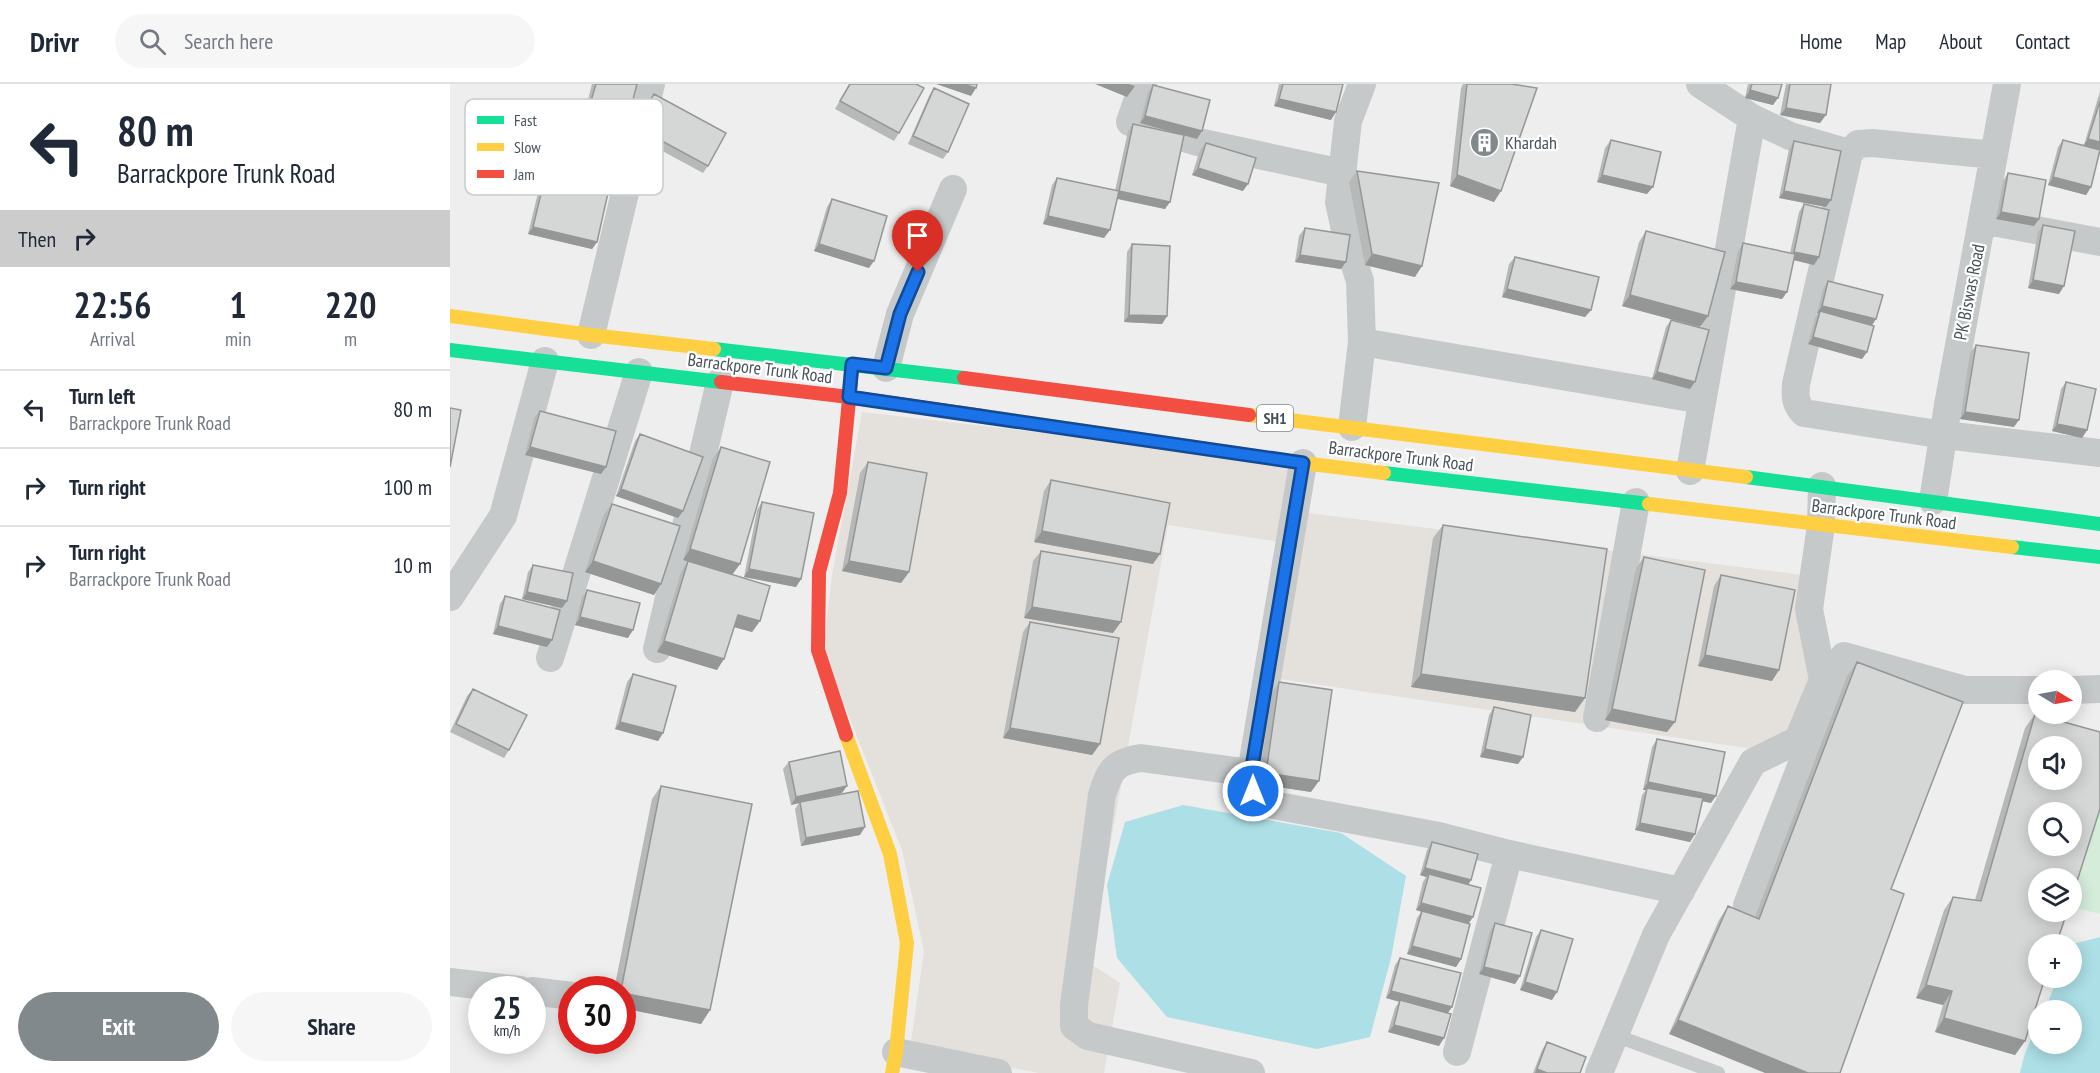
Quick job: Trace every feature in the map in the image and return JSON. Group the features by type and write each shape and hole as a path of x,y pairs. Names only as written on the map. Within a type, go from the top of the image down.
{"main road":[{"name":"Barrackpore Trunk Road","path":"450,316 591,335 886,368 1822,486 2100,524"},
{"name":"Barrackpore Trunk Road","path":"450,350 849,397 1303,463 2100,557"},
{"path":"852,364 840,493 819,572 818,650 839,716 890,854 907,943 894,1062"}],"street":[{"path":"647,99 651,84"},
{"path":"1143,84 1130,122 1198,142 1342,173"},
{"path":"1352,427 1362,342 1359,281 1339,202 1348,121 1362,84"},
{"path":"1700,84 1752,118 1790,136 1849,153"},
{"name":"PK Biswas Road","path":"1933,501 2007,84"},
{"path":"1690,471 1752,118"},
{"path":"1994,155 1872,143 1858,144 1849,153 1796,384 1795,397 1798,406 1804,413 1944,435 2100,453"},
{"path":"886,368 900,314 953,189"},
{"path":"591,335 624,195"},
{"path":"1982,220 2100,242"},
{"path":"1362,342 1702,400"},
{"path":"450,597 503,516 544,361"},
{"path":"550,658 639,372"},
{"path":"657,649 720,382"},
{"path":"1303,463 1251,773 1253,791 1259,798 1273,805 1439,836 1509,854 1681,891"},
{"path":"1599,1073 1656,935 1753,762 1798,740 1823,680 1809,609 1821,525 1822,486"},
{"path":"1597,718 1636,502"},
{"path":"1747,905 1844,656 1965,690 2028,690"},
{"path":"2082,690 2100,689"},
{"path":"1251,773 1141,758 1125,760 1109,773 1102,795 1074,1005 1074,1026 1088,1036 1251,1073"},
{"path":"1457,1052 1509,854"},
{"path":"450,982 468,984"},
{"path":"894,1062 998,1073"}],"lane":[{"path":"1614,1035 1718,1073"}],"shaded area":[{"path":"862,412 1297,462 1286,543 1168,525 1089,963 1120,983 1104,1073 1039,1073 910,1049 924,951 902,850 823,651 832,575"},
{"path":"1308,513 1811,576 1811,683 1794,727 1753,749 1273,678"}],"green space":[{"path":"2100,804 2100,914 2082,910 2082,868 2080,868"}],"water":[{"path":"1183,805 1341,833 1406,876 1391,958 1370,1037 1317,1049 1167,1017 1117,958 1107,885 1125,822"},
{"path":"2100,937 2100,1073 2020,1073 2028,1046 2028,1054 2082,1054 2082,1000 2049,1000 2054,988 2082,988 2082,942"}],"building":[{"path":"596,84 637,84 633,99 592,99"},
{"path":"850,84 916,84 924,88 899,133 840,101"},
{"path":"963,84 977,84 976,88"},
{"path":"1283,84 1343,84 1336,112 1279,99"},
{"name":"Khardah","path":"1467,84 1511,84 1537,88 1501,191 1457,175"},
{"path":"1752,84 1782,84 1778,98 1750,90"},
{"path":"1790,84 1831,84 1826,115 1786,108"},
{"path":"1153,85 1210,100 1202,131 1145,116"},
{"path":"934,88 969,104 948,152 913,136"},
{"path":"654,94 726,133 708,166 663,142 663,99 651,99"},
{"path":"2100,101 2100,142 2088,139"},
{"path":"1133,124 1184,135 1170,202 1119,191"},
{"path":"1611,140 1661,152 1653,187 1602,175"},
{"path":"2063,140 2100,150 2091,187 2053,177"},
{"path":"1794,141 1841,151 1831,200 1784,191"},
{"path":"1206,143 1256,158 1248,184 1198,168"},
{"path":"1357,171 1439,183 1422,266 1372,254"},
{"path":"2008,173 2046,180 2039,219 2001,212"},
{"path":"1057,178 1119,191 1110,230 1048,216"},
{"path":"541,195 608,195 597,242 533,227"},
{"path":"832,199 887,216 874,261 819,244"},
{"path":"1804,204 1829,210 1819,257 1794,252"},
{"path":"2043,225 2075,231 2064,286 2033,280"},
{"path":"1305,228 1350,235 1346,262 1300,255"},
{"path":"1646,231 1725,252 1708,316 1630,295"},
{"path":"1743,243 1795,254 1787,292 1736,282"},
{"path":"1132,244 1170,246 1167,316 1129,315"},
{"path":"1515,257 1599,277 1591,310 1507,289"},
{"path":"1828,281 1883,295 1876,319 1822,306"},
{"path":"1820,311 1874,326 1867,352 1813,337"},
{"path":"1671,320 1709,330 1695,382 1657,372"},
{"path":"1976,345 2029,353 2019,420 1965,412"},
{"path":"2066,382 2096,389 2087,430 2057,424"},
{"path":"450,408 461,410 450,467"},
{"path":"540,411 616,431 606,467 530,447"},
{"path":"640,434 703,457 683,511 621,489"},
{"path":"721,447 770,462 740,564 690,549"},
{"path":"868,462 927,473 909,572 849,561"},
{"path":"1051,480 1170,503 1160,554 1042,531"},
{"path":"762,502 814,513 801,579 749,569"},
{"path":"612,504 680,526 661,584 593,561"},
{"path":"1443,525 1607,549 1585,698 1421,674"},
{"path":"1041,551 1131,566 1121,622 1032,607"},
{"path":"1644,557 1705,570 1675,722 1612,709"},
{"path":"688,561 770,586 760,621 738,615 724,659 664,641"},
{"path":"533,565 573,573 567,601 527,592"},
{"path":"1721,575 1795,590 1779,670 1705,655"},
{"path":"587,590 640,603 633,630 580,617"},
{"path":"505,596 560,610 552,640 498,626"},
{"path":"1030,622 1119,638 1100,744 1010,728"},
{"path":"1857,662 1963,702 1891,889 1904,894 1840,1073 1808,1073 1678,1020 1728,906 1759,919"},
{"path":"633,674 676,686 663,733 620,722"},
{"path":"1279,682 1332,690 1319,781 1266,773"},
{"path":"473,689 527,715 509,750 456,724"},
{"path":"1494,707 1531,715 1523,757 1485,749"},
{"path":"2032,724 2071,724 2100,732 2100,809 2081,868 2028,868 2028,922 2064,922 2060,934 2028,934 2028,988 2042,988 2038,1000 2028,1000 2028,1032 2025,1041 1944,1018 1952,991 1926,985 1953,897 1981,901 2028,738 2028,790 2082,790 2082,736 2029,736"},
{"path":"1657,739 1725,752 1716,796 1648,782"},
{"path":"840,751 847,786 796,797 789,762"},
{"path":"661,786 752,804 710,1010 636,996 636,976 624,976"},
{"path":"1647,788 1703,798 1695,834 1640,823"},
{"path":"858,791 865,827 806,838 800,802"},
{"path":"1432,842 1478,854 1471,880 1425,868"},
{"path":"1429,874 1481,888 1473,917 1421,903"},
{"path":"1422,911 1470,924 1461,959 1412,946"},
{"path":"1495,923 1532,933 1520,976 1484,967"},
{"path":"1541,930 1573,939 1557,992 1525,982"},
{"path":"1400,958 1461,973 1452,1007 1391,991"},
{"path":"1400,1000 1451,1014 1444,1038 1394,1025"},
{"path":"1547,1042 1586,1057 1580,1073 1547,1073 1537,1069"}],"traffic: fast":[{"path":"714,349 964,378"},
{"path":"450,350 721,382"},
{"path":"1384,473 1649,504"},
{"path":"1746,477 2100,524"},
{"path":"2012,547 2100,557"}],"traffic: slow":[{"path":"450,316 714,349"},
{"path":"1249,415 1746,477"},
{"path":"983,416 1384,473"},
{"path":"1649,504 2012,547"},
{"path":"846,735 890,854 907,943 892,1073"}],"traffic: jam":[{"path":"846,735 818,650 819,572 840,493 852,369"},
{"path":"964,378 1249,415"},
{"path":"721,382 983,416"}],"place":[{"name":"Khardah","path":"1484,142"}],"route":[{"path":"918,272 900,314 886,368 852,364 849,397 1303,463 1251,773 1253,791"}]}
